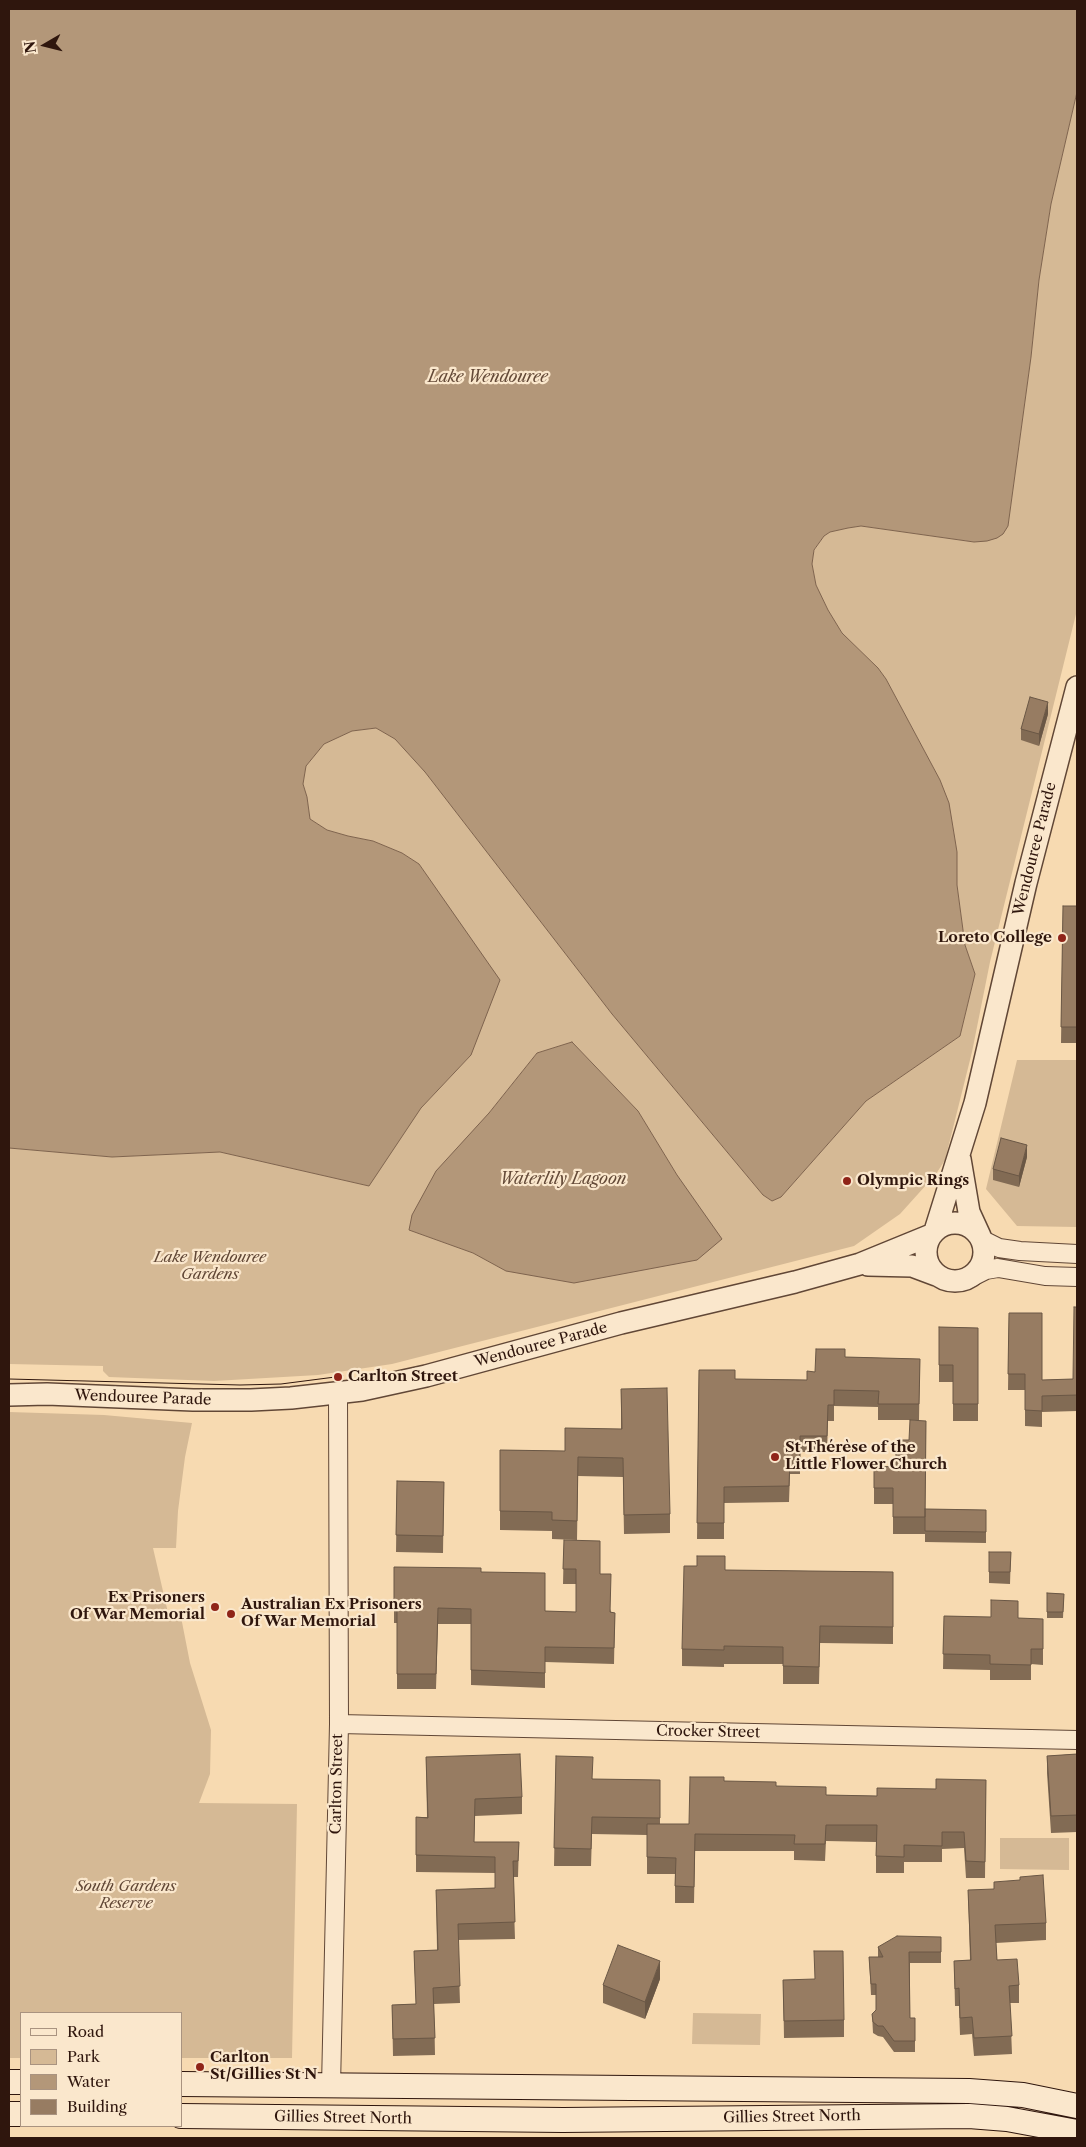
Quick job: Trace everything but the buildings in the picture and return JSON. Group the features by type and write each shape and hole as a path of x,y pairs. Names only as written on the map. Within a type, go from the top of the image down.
{"main road":[{"name":"Gillies Street North","path":"182,2084 969,2091 1023,2095 1077,2106"},
{"path":"505,2120 506,2088"},
{"name":"Gillies Street North","path":"182,2116 505,2120 918,2115 1007,2119 1077,2132"},
{"path":"1007,2119 1030,2138"}],"street":[{"name":"Wendouree Parade","path":"9,1395 46,1394 193,1400 284,1398 338,1393 426,1376 621,1324 795,1282 860,1264 933,1233 975,1103 1031,865 1077,687"},
{"name":"Wendouree Parade","path":"959,1156 969,1212 980,1238"},
{"path":"1077,1254 1020,1251 995,1247 980,1238 969,1226 955,1223 941,1227 933,1233 928,1242 926,1256 931,1270 936,1275 951,1282 968,1279 986,1270 998,1268 1045,1276 1077,1277"},
{"path":"968,1279 979,1269 983,1262 984,1254 980,1238"},
{"name":"Wendouree Parade","path":"860,1264 912,1266 923,1268 936,1275"},
{"name":"Carlton Street","path":"331,2086 338,1724 338,1393"},
{"name":"Crocker Street","path":"338,1724 1077,1740"}],"green space":[{"name":"Lake Wendouree Gardens","path":"1077,92 1077,610 990,962 972,1052 945,1160 936,1174 900,1214 854,1246 392,1364 318,1375 214,1381 109,1377 103,1371 103,1366 9,1364 9,1148 112,1157 220,1152 369,1186 421,1108 471,1055 447,905 419,864 402,853 373,841 327,830 310,819 303,784 306,766 324,744 352,731 376,728 395,739 425,772 612,1014 763,1195 772,1201 781,1197 866,1101 960,1036 975,974 965,945 957,885 957,852 948,803 940,780 886,679 878,668 842,633 828,610 816,585 812,564 814,551 824,536 830,532 848,528 861,526 974,542 1008,526 1031,357 1039,280 1051,204","holes":["572,1042 638,1111 677,1175 506,1271 473,1253 409,1230 489,1113 537,1053"]},
{"path":"1017,1060 1077,1060 1077,1227 1017,1226 986,1189"},
{"name":"South Gardens Reserve","path":"9,1412 104,1415 192,1423 185,1457 178,1511 176,1548 153,1548 169,1617 181,1617 190,1663 211,1730 210,1774 199,1803 297,1804 292,2058 182,2058 182,2012 20,2012 20,2058 9,2058"},
{"path":"1000,1838 1069,1838 1069,1870 1000,1869"},
{"path":"693,2013 761,2014 760,2045 692,2044"}],"water":[{"name":"Lake Wendouree","path":"9,9 1077,9 1077,92 1051,204 1039,280 1031,357 1008,526 1003,534 997,538 974,542 861,526 848,528 830,532 824,536 814,550 812,564 816,585 828,610 842,633 878,668 886,679 940,780 949,803 957,852 957,885 965,945 975,974 960,1036 866,1101 781,1197 772,1201 763,1195 612,1014 425,772 395,739 376,728 352,731 324,744 306,766 303,784 310,819 327,830 373,841 402,853 419,864 500,980 471,1055 421,1108 369,1186 220,1152 112,1157 9,1148"},
{"name":"Waterlily Lagoon","path":"572,1042 638,1111 677,1175 722,1239 697,1260 574,1283 506,1271 473,1253 409,1230 412,1215 436,1171 489,1113 537,1053"}],"tram line":[{"path":"9,1379 240,1385 281,1384 343,1376"}],"place":[{"name":"Loreto College","path":"1062,938"},
{"name":"Olympic Rings","path":"847,1181"},
{"name":"Carlton Street","path":"338,1377"},
{"name":"St Thérèse of the Little Flower Church","path":"775,1457"},
{"name":"Ex Prisoners Of War Memorial","path":"215,1607"},
{"name":"Australian Ex Prisoners Of War Memorial","path":"231,1614"},
{"name":"Carlton St/Gillies St N","path":"200,2067"}]}
